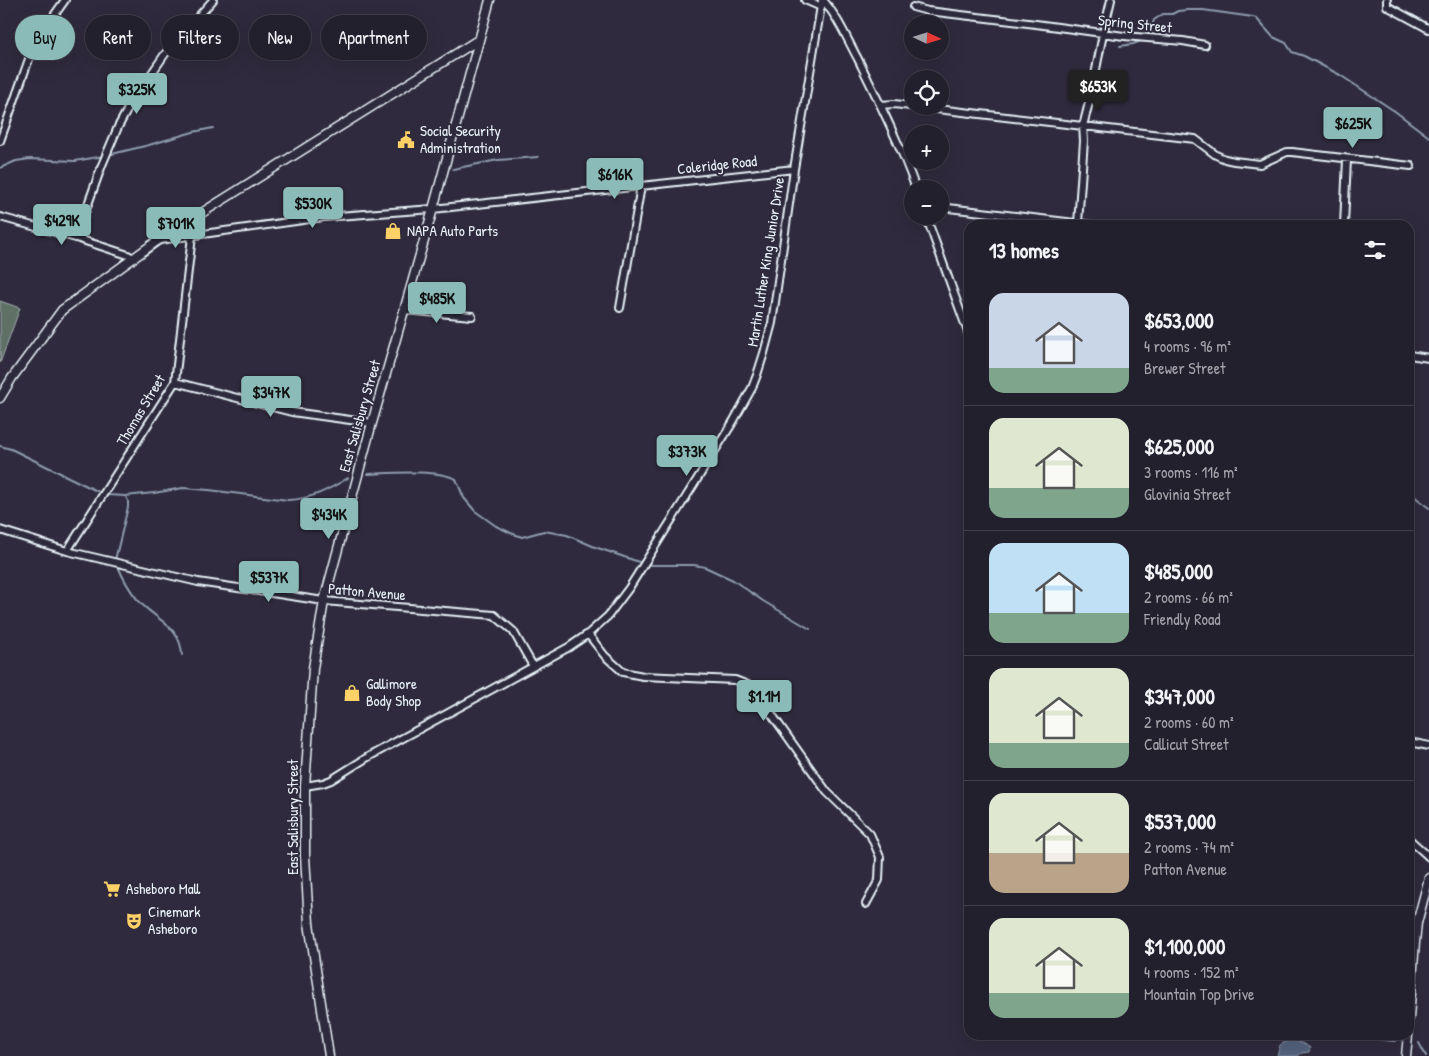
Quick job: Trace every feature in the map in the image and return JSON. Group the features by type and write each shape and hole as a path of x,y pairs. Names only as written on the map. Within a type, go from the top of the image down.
{"main road":[{"name":"East Salisbury Street","path":"329,1056 309,923 305,856 305,786 313,668 324,600 490,0"},
{"path":"0,398 12,378 62,310 157,241 478,40"},
{"path":"1414,942 1429,878"},
{"path":"1406,1056 1408,1040"}],"street":[{"path":"0,141 29,60 48,24 65,0"},
{"path":"76,238 102,165 118,127 130,105 165,54 213,0"},
{"path":"806,0 822,2 837,18 881,105 913,180"},
{"path":"1078,220 1084,141 1083,126 1111,0"},
{"path":"1387,0 1386,6 1429,29"},
{"name":"Martin Luther King Junior Drive","path":"305,786 331,780 360,761 534,666 588,634 608,616 629,588 718,447 752,388 764,353 772,323 794,169 822,2"},
{"name":"Spring Street","path":"913,7 928,11 1103,34 1183,41 1205,45"},
{"path":"881,105 894,104 1195,139 1216,155 1225,159 1260,164 1287,152 1292,152 1411,166"},
{"path":"1344,220 1347,159"},
{"name":"Coleridge Road","path":"157,241 324,217 433,209 794,169"},
{"path":"620,308 641,186"},
{"path":"949,208 1052,220"},
{"path":"0,217 76,238 133,258"},
{"path":"182,225 192,236"},
{"path":"929,225 964,312"},
{"name":"Thomas Street","path":"67,551 175,382 192,236"},
{"path":"404,310 472,316"},
{"path":"1414,356 1429,358"},
{"path":"175,382 292,412 372,423"},
{"name":"Patton Avenue","path":"0,530 67,551 198,582 324,600 494,615 514,631 534,666"},
{"path":"588,634 605,656 623,672 643,676 735,680 750,686 827,792 870,834 880,857 878,880 866,904"},
{"path":"1414,743 1429,746"},
{"path":"1414,844 1429,857"}],"green space":[{"path":"0,301 20,308 0,363"}],"water":[{"path":"1289,1040 1305,1044 1310,1048 1309,1052 1298,1056 1277,1056 1280,1045"}],"waterway":[{"path":"1148,37 1154,20 1163,14 1172,14 1178,11 1203,10 1256,18 1273,37 1286,43 1292,52 1304,56 1340,75 1396,112 1429,137"},
{"path":"1120,46 1144,40"},
{"path":"108,155 213,128"},
{"path":"0,168 16,161 30,159 75,161 104,156"},
{"path":"453,169 498,160 538,157"},
{"path":"0,446 11,449 99,492"},
{"path":"367,474 413,472 447,476 456,479 464,498 475,511 496,526 511,533 522,537 544,531 567,535 639,562"},
{"path":"107,495 125,496 183,488 288,500 305,498 319,493 348,478"},
{"path":"1414,496 1429,508"},
{"path":"115,560 128,507 126,497"},
{"path":"117,564 137,599 172,629 177,636 182,655"},
{"path":"650,565 694,565 705,567 733,580 763,601 810,629"},
{"path":"1386,1040 1395,1041"},
{"path":"1419,1043 1426,1056"}],"place":[{"name":"Social Security Administration","path":"406,140"},
{"name":"NAPA Auto Parts","path":"393,231"},
{"name":"Gallimore Body Shop","path":"352,693"},
{"name":"Asheboro Mall","path":"112,889"},
{"name":"Cinemark Asheboro","path":"134,921"}]}
